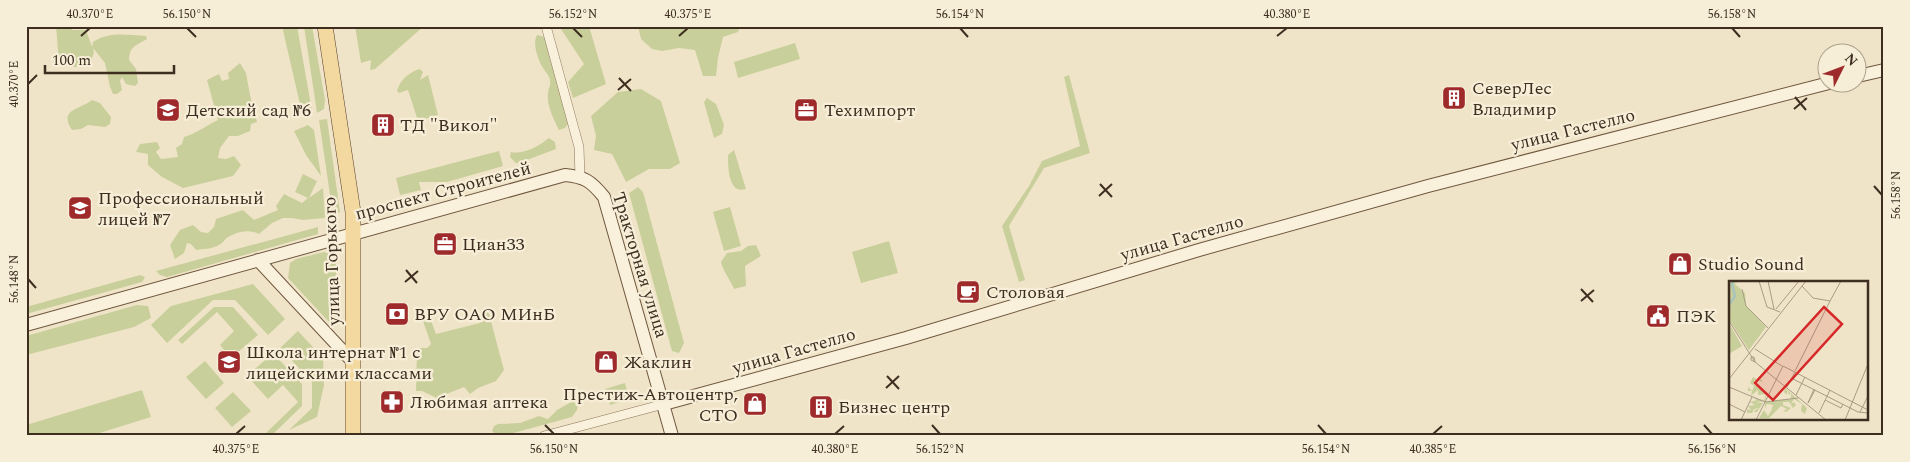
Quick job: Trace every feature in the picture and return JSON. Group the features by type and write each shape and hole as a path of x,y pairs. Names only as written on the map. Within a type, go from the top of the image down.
{"main road":[{"name":"улица Горького","path":"325,26 353,212 353,436"},
{"path":"1868,74 1884,70"},
{"name":"улица Гастелло","path":"664,404 906,338 1199,250 1418,189 1818,86"},
{"name":"проспект Строителей","path":"26,325 565,175 580,177"},
{"name":"Тракторная улица","path":"580,177 593,184 604,196 672,436"},
{"path":"258,260 353,362"}],"street":[{"path":"546,26 579,147 580,177"},
{"name":"улица Гастелло","path":"544,436 664,404"}],"green space":[{"path":"56,26 71,26 72,30 86,30 92,47 93,42 106,36 119,34 146,36 147,39 134,47 129,60 136,69 138,83 135,86 126,84 122,77 120,81 122,90 117,94 113,94 105,63 93,48 94,53 89,65 75,67 59,62"},
{"path":"282,26 297,26 312,111 307,116 302,113"},
{"path":"304,26 312,26 325,100 324,109 317,113"},
{"path":"355,26 424,26 375,69 370,70 371,60 361,63"},
{"path":"559,26 589,26 606,84 573,98 568,82 584,64"},
{"path":"638,26 740,26 738,32 723,37 716,76 703,76 695,50 679,48 662,51 652,49 641,39"},
{"path":"537,35 545,37 568,124 565,128 559,130 548,102 550,79 541,65 536,52 535,42"},
{"path":"795,43 800,59 738,78 734,62"},
{"path":"240,63 246,73 257,122 251,124 250,131 238,136 229,136 220,148 218,158 226,159 234,156 241,165 233,176 183,188 162,177 148,165 148,154 136,152 140,144 157,142 160,148 156,152 161,159 178,157 176,148 182,144 184,137 218,120 207,80 219,74 222,81 229,79 228,73"},
{"path":"420,69 423,72 420,80 428,75 438,115 418,121 408,90 399,93 397,91 400,83 406,77"},
{"path":"1069,75 1090,153 1044,168 1009,226 1025,280 1019,282 1002,226 1029,186 1042,161 1080,146 1064,77"},
{"path":"641,89 661,101 680,163 670,169 649,169 626,182 612,154 594,150 596,136 591,116 618,92"},
{"path":"707,98 716,104 724,125 722,134 714,138 704,102"},
{"path":"92,100 100,103 111,117 110,124 105,127 88,125 81,129 72,130 68,123 69,114"},
{"path":"327,119 340,212 333,215 319,120"},
{"path":"308,125 314,130 321,176 306,155 294,131"},
{"path":"549,138 555,142 556,149 519,163 516,163 510,157 511,152 516,153 531,149"},
{"path":"734,150 746,189 740,190 736,188 730,178 728,155"},
{"path":"499,151 503,166 447,182 419,182 421,190 400,195 396,178"},
{"path":"303,174 317,181 309,198 323,188 325,218 303,220 283,218 272,223 259,234 247,231 236,233 211,248 196,250 191,244 187,243 184,253 175,259 170,245 180,230 193,225 201,232 208,233 214,227 216,219 243,210 254,220 278,210 276,206 284,194 302,203 308,198 295,192"},
{"path":"638,187 643,192 684,343 679,353 672,351 629,193"},
{"path":"730,207 741,246 724,251 713,212"},
{"path":"318,227 318,234 167,277 160,275 156,271"},
{"path":"889,241 898,273 861,283 852,252"},
{"path":"756,245 761,256 745,266 746,286 734,289 721,262 727,253 741,251 748,246"},
{"path":"324,252 336,256 337,322 333,323 328,321 288,278 290,263 296,259"},
{"path":"140,275 145,277 142,282 26,314 26,307"},
{"path":"253,284 285,319 268,335 235,300 213,300 167,343 151,325 171,306"},
{"path":"137,305 148,306 151,318 134,327 26,355 26,336"},
{"path":"214,307 233,307 258,335 231,358 220,345 234,331 217,312 182,344 178,340"},
{"path":"484,309 489,314 504,370 496,381 478,388 470,394 464,387 437,398 422,391 416,391 417,348 427,348 431,344 423,321 430,318 436,334 480,323"},
{"path":"298,331 323,358 324,385 317,417 289,430 312,408 312,382 280,348"},
{"path":"273,353 302,384 302,406 269,436 266,433 298,402 283,385 268,399 247,376"},
{"path":"205,361 224,383 206,399 186,377"},
{"path":"625,383 629,399 610,405 605,389"},
{"path":"142,390 151,417 90,436 26,436 26,425"},
{"path":"233,392 251,411 232,427 215,408"},
{"path":"573,401 578,405 572,417 503,436 498,436 492,431 494,426 498,424 520,423 539,416 548,419 557,410"}],"place":[{"name":"СеверЛес Владимир","path":"1454,98"},
{"name":"Детский сад №6","path":"168,110"},
{"name":"Техимпорт","path":"806,110"},
{"name":"ТД \"Викол\"","path":"383,125"},
{"name":"Профессиональный лицей №7","path":"80,208"},
{"name":"Циан33","path":"445,244"},
{"name":"Studio Sound","path":"1680,264"},
{"name":"Столовая","path":"968,292"},
{"name":"ВРУ ОАО МИнБ","path":"397,314"},
{"name":"ПЭК","path":"1658,316"},
{"name":"Школа интернат №1 с лицейскими классами","path":"229,362"},
{"name":"Жаклин","path":"606,362"},
{"name":"Любимая аптека","path":"392,402"},
{"name":"Престиж-Автоцентр, СТО","path":"755,404"},
{"name":"Бизнес центр","path":"821,407"}]}
